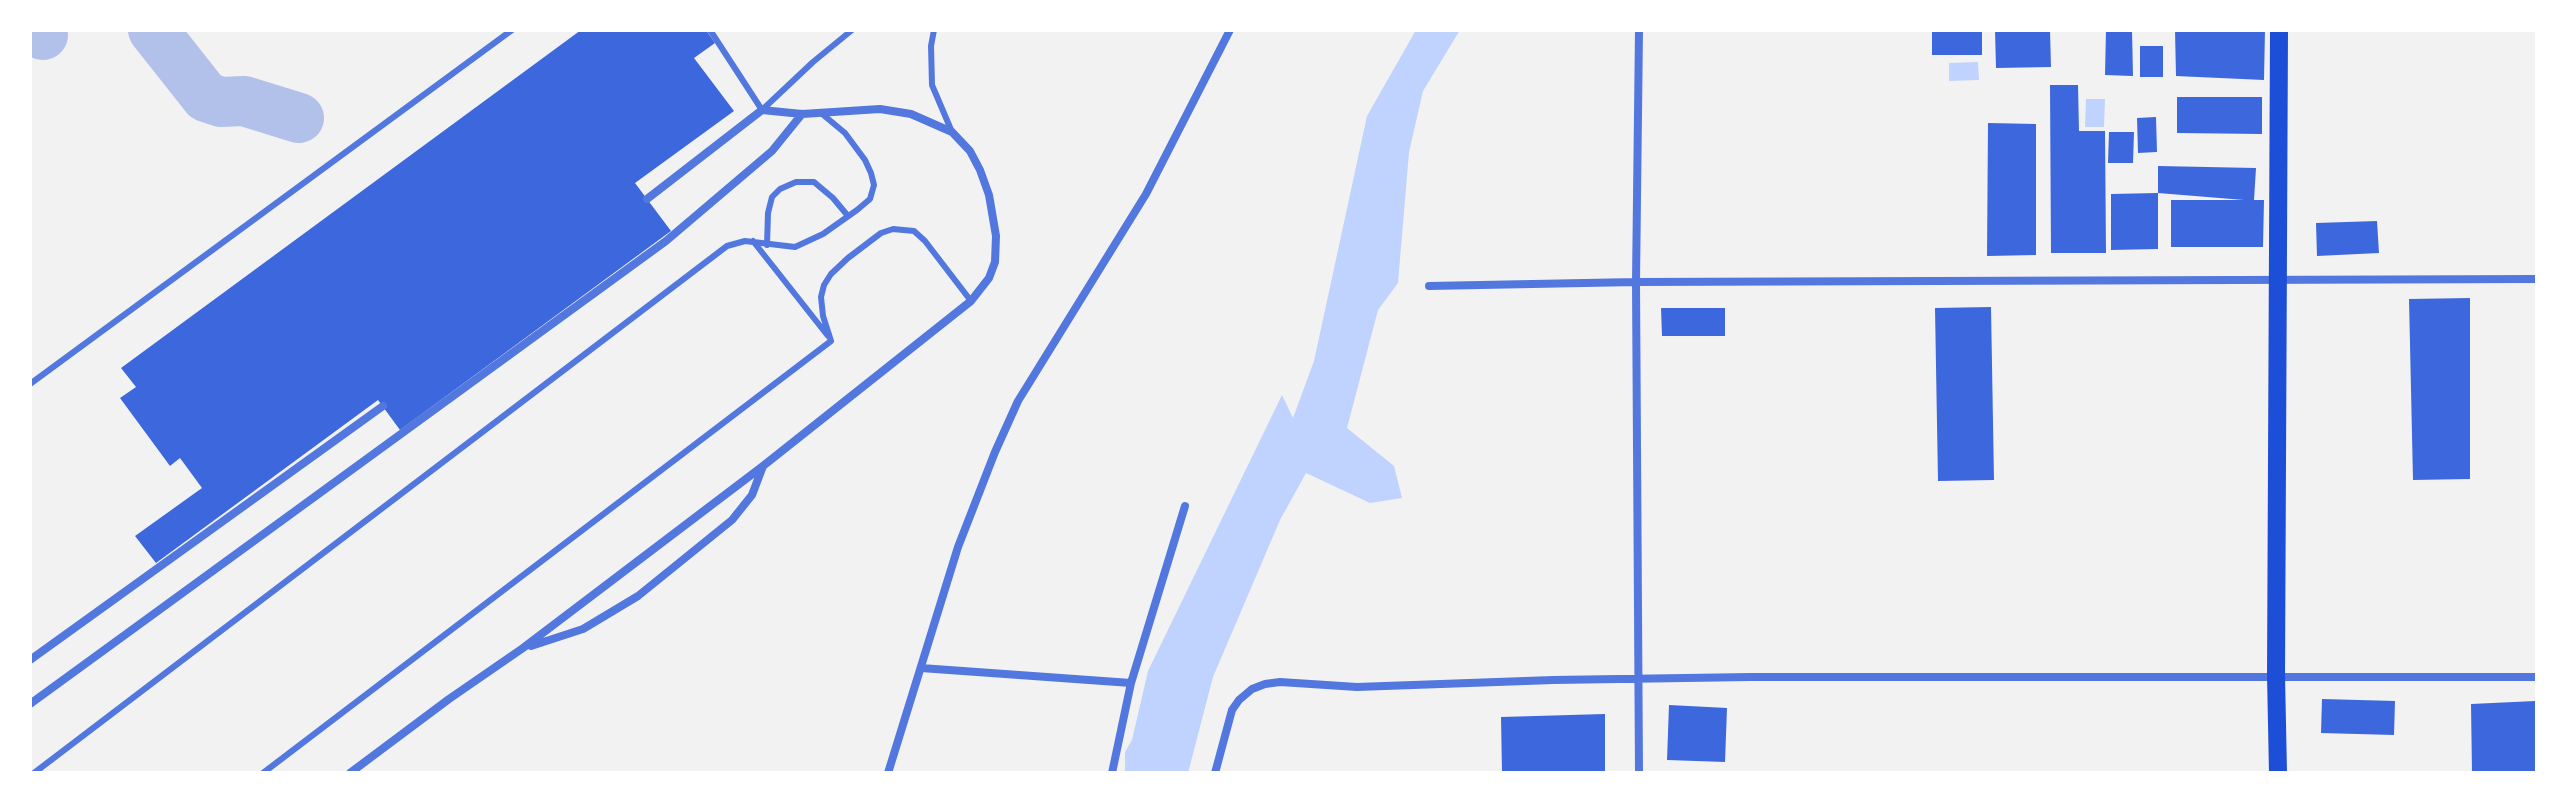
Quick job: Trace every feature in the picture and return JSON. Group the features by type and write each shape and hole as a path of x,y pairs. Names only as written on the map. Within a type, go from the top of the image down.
{"main road":[{"path":"2278,773 2279,30"}],"street":[{"path":"888,773 958,547 1018,401 1146,194 1230,30"},
{"path":"1639,30 1636,282 1639,773"},
{"path":"350,773 523,648 763,466 971,301 989,278 995,262 993,215 980,170 970,151 952,132 911,114 880,109 802,114 762,110 647,199"},
{"path":"30,704 666,241 772,151 802,114"},
{"path":"1429,286 1636,282 2537,279"},
{"path":"30,660 383,406"},
{"path":"523,648 583,629 638,596 732,520 752,495 763,466"},
{"path":"1112,773 1131,683 1185,506"},
{"path":"921,668 1131,683"},
{"path":"1215,773 1232,710 1239,700 1252,689 1280,682 1357,687 1640,679 2276,675 2537,677"}],"lane":[{"path":"30,384 512,30"},
{"path":"710,30 762,110 852,30"},
{"path":"934,30 931,46 932,85 952,132"},
{"path":"34,773 727,246 753,241 795,247 823,234 870,199 874,185 865,160 845,133 821,113"},
{"path":"767,245 772,197 780,189 796,182 814,182 848,216"},
{"path":"831,341 823,316 821,297 824,285 848,258 881,233 893,229 914,231 925,241 971,301"},
{"path":"753,241 831,341"},
{"path":"263,773 831,341"}],"water":[{"path":"1416,30 1460,30 1423,91 1409,152 1398,283 1378,310 1347,428 1394,466 1402,498 1370,503 1306,473 1280,520 1213,677 1188,773 1125,773 1125,752 1132,740 1148,671 1282,395 1293,418 1314,361 1367,116"},
{"path":"1978,62 1979,80 1949,81 1949,63"},
{"path":"2086,99 2105,99 2104,127 2085,127"}],"building":[{"path":"581,30 706,30 715,43 694,58 734,111 635,183 671,231 400,430 378,400 156,563 135,536 202,488 180,458 170,466 120,398 136,387 121,368"},
{"path":"1932,30 1982,30 1982,55 1932,55"},
{"path":"1995,30 2050,30 2051,67 1996,68"},
{"path":"2106,30 2132,30 2133,76 2105,75"},
{"path":"2175,30 2265,30 2264,80 2176,76"},
{"path":"2140,46 2163,46 2163,77 2140,77"},
{"path":"2050,85 2078,85 2079,131 2105,131 2106,253 2051,253"},
{"path":"2177,97 2262,97 2262,134 2177,133"},
{"path":"2156,117 2157,152 2138,153 2137,118"},
{"path":"1988,123 2036,124 2036,255 1987,256"},
{"path":"2109,132 2134,132 2133,163 2108,163"},
{"path":"2158,166 2256,168 2254,200 2264,200 2263,247 2171,247 2171,200 2244,200 2158,193"},
{"path":"2158,193 2158,249 2111,250 2111,194"},
{"path":"2377,221 2379,253 2317,256 2316,223"},
{"path":"2470,298 2470,479 2413,480 2409,299"},
{"path":"1991,307 1994,480 1938,481 1935,308"},
{"path":"1661,308 1725,308 1725,336 1662,336"},
{"path":"2322,699 2395,701 2394,735 2321,733"},
{"path":"2535,701 2535,773 2472,773 2471,704"},
{"path":"1669,705 1727,708 1725,762 1667,760"},
{"path":"1605,714 1605,773 1502,773 1501,717"}],"taxiway":[{"path":"39,30 43,35"},
{"path":"153,30 206,97 221,102 244,101 299,118"}]}
